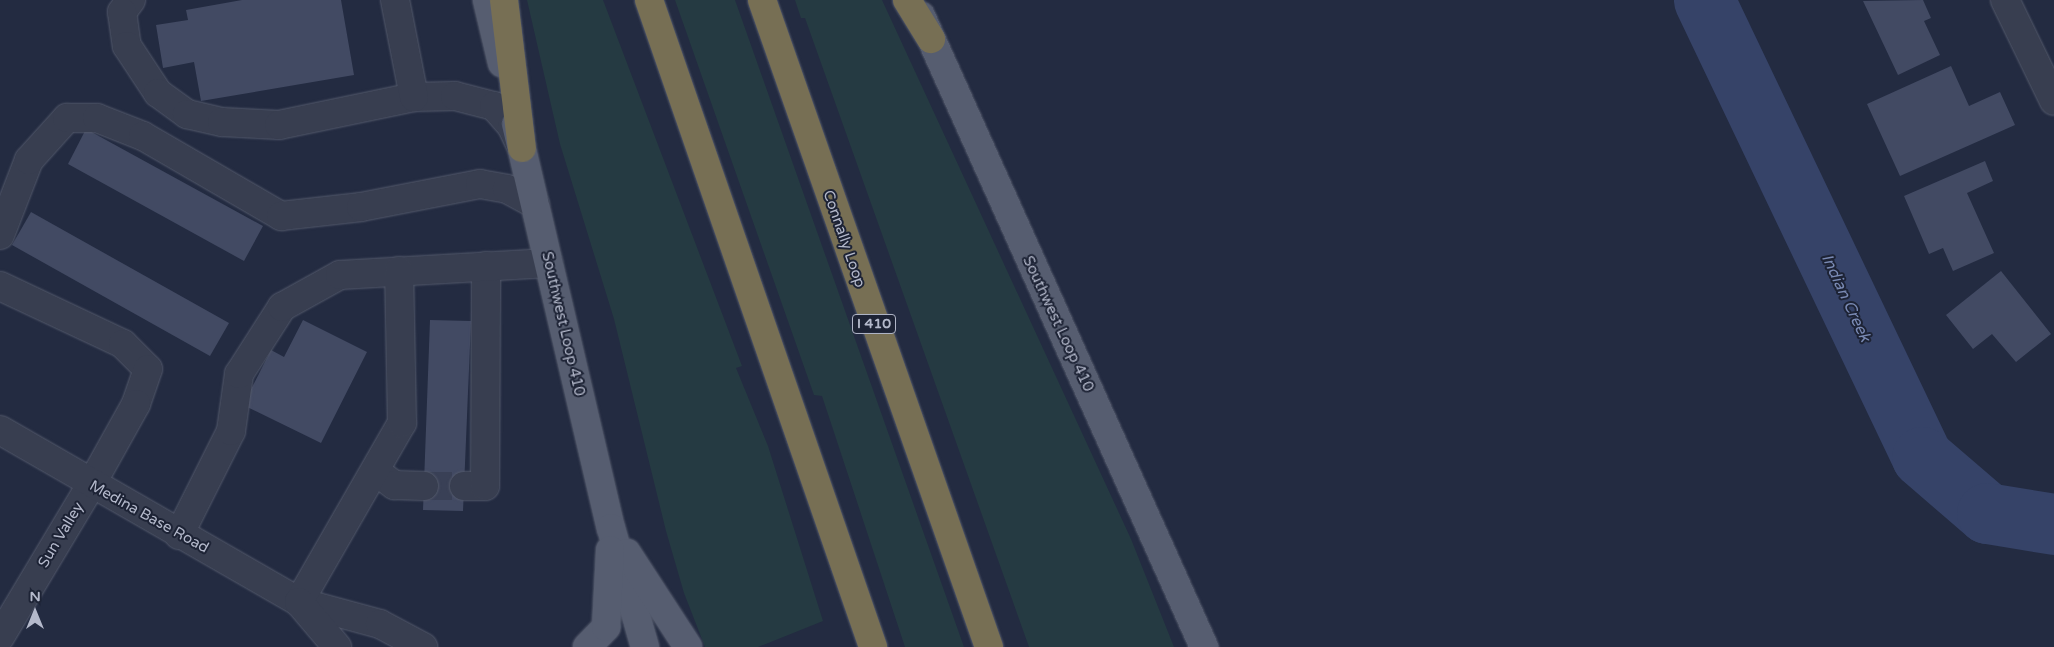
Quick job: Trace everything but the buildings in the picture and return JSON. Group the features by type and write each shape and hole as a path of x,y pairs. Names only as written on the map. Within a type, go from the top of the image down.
{"highway":[{"path":"504,0 522,148"},
{"path":"649,0 873,647"},
{"name":"Connally Loop","path":"762,0 988,647"},
{"path":"907,0 931,39"}],"main road":[{"name":"Southwest Loop 410","path":"487,0 611,528 646,647"},
{"name":"Southwest Loop 410","path":"915,0 1204,647"},
{"path":"587,647 606,627 611,528"},
{"path":"611,528 688,647"}],"street":[{"path":"131,0 122,12 127,46 158,93 187,114 222,122 279,124 414,97 455,96 494,106 512,127 522,148"},
{"path":"395,0 414,97"},
{"path":"2005,0 2054,102"},
{"path":"0,235 29,160 67,118 97,118 144,136 281,216 361,207 480,184 507,188 535,204"},
{"path":"179,535 231,431 239,374 282,307 340,275 549,263"},
{"path":"464,486 485,486 486,266"},
{"path":"299,602 402,423 399,271"},
{"name":"Sun Valley","path":"0,286 123,344 148,369 136,404 91,485 8,606 0,637"},
{"name":"Medina Base Road","path":"0,430 91,485 299,602 380,624 423,647"},
{"path":"375,471 394,485 424,486"},
{"name":"Medina Base Road","path":"299,602 337,647"}],"shaded area":[{"path":"527,0 603,0 742,366 736,368 768,446 823,621 758,647 705,647 684,593 666,531 614,319 560,144"},
{"path":"675,0 735,0 964,647 905,647 822,396 814,395"},
{"path":"795,0 882,0 1131,539 1174,647 1029,647 805,18 801,18"}],"waterway":[{"name":"Indian Creek","path":"1704,0 1922,457 1987,513 2054,524"}],"tunnel":[{"path":"424,486 464,486"}]}
